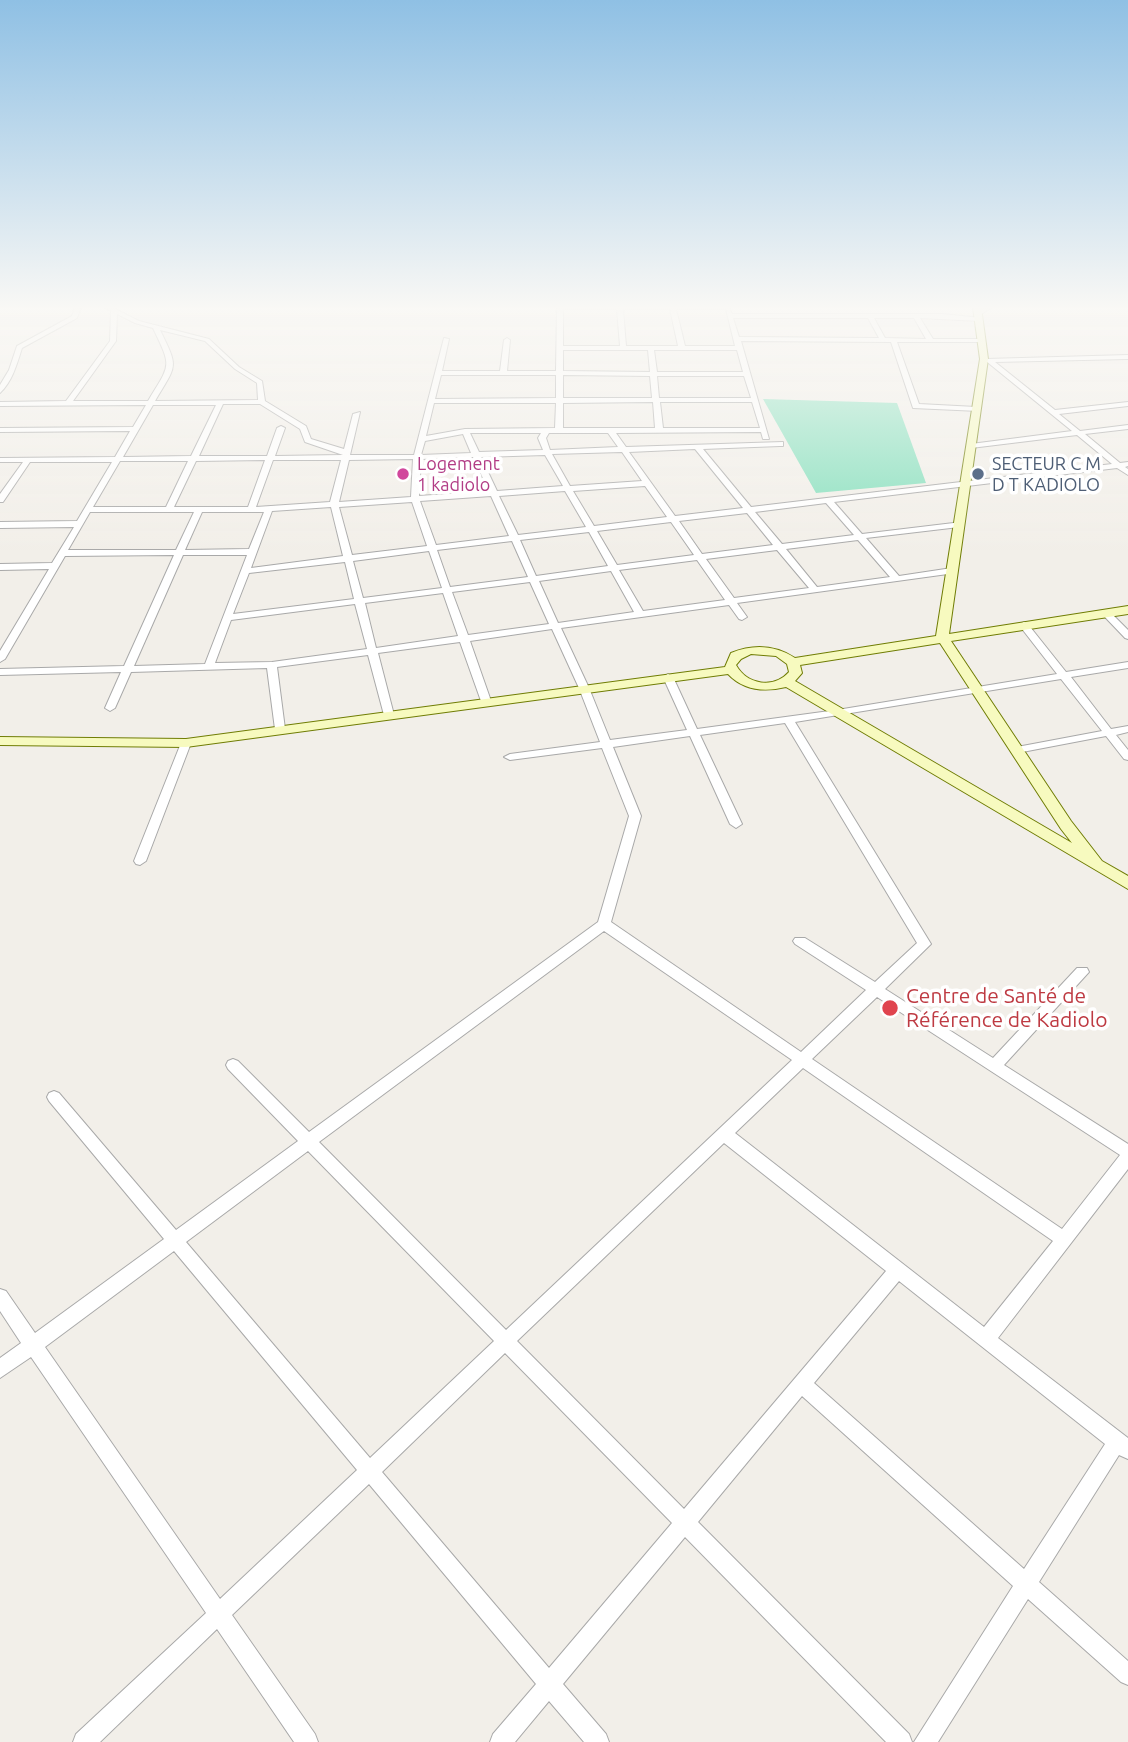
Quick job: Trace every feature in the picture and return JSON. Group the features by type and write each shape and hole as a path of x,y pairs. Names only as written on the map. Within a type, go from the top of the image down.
{"main road":[{"path":"980,388 942,637 1066,825 1097,865"},
{"path":"793,662 1128,610"},
{"path":"749,650 779,653 793,662 796,673 787,682 778,685 755,685 745,682 732,670 732,660 749,650"},
{"path":"0,741 186,743 732,670"},
{"path":"787,682 1128,883"}],"street":[{"path":"68,403 79,388"},
{"path":"1,656 159,388"},
{"path":"261,388 262,402"},
{"path":"434,388 417,457 415,499 486,702"},
{"path":"559,388 559,430"},
{"path":"655,388 659,430"},
{"path":"751,388 768,444"},
{"path":"910,388 916,406 976,409"},
{"path":"1023,388 1123,465 1128,473"},
{"path":"431,401 755,400"},
{"path":"169,509 221,402"},
{"path":"0,404 262,402 303,428 308,440 347,456"},
{"path":"1053,412 1124,404 1128,411"},
{"path":"357,414 334,505 389,715"},
{"path":"251,509 281,428"},
{"path":"971,446 1128,428"},
{"path":"0,430 135,429"},
{"path":"424,435 547,430 764,430"},
{"path":"547,430 542,438 547,453 640,614"},
{"path":"610,430 742,617"},
{"path":"0,1368 604,924 635,816 584,688 467,435"},
{"path":"0,460 417,457 780,444"},
{"path":"696,447 815,590"},
{"path":"0,500 28,460"},
{"path":"245,570 1123,465"},
{"path":"88,510 269,509 648,484"},
{"path":"828,500 897,579"},
{"path":"110,708 200,509"},
{"path":"209,666 269,509"},
{"path":"0,525 79,524"},
{"path":"227,618 959,524"},
{"path":"62,553 252,552"},
{"path":"0,567 54,566"},
{"path":"0,672 272,665 952,571"},
{"path":"1106,613 1128,636"},
{"path":"1024,625 1128,757"},
{"path":"272,665 280,729"},
{"path":"510,757 837,713 1128,665"},
{"path":"668,677 736,824"},
{"path":"85,1742 923,944 788,719"},
{"path":"1017,750 1128,729"},
{"path":"140,861 186,743"},
{"path":"604,924 1064,1239"},
{"path":"800,941 1128,1155 986,1339"},
{"path":"994,1066 1082,972"},
{"path":"233,1065 901,1742"},
{"path":"54,1097 598,1742"},
{"path":"724,1134 1122,1446 1026,1584 926,1742"},
{"path":"501,1742 897,1270"},
{"path":"0,1297 307,1742"},
{"path":"802,1384 1128,1675"}],"green space":[{"path":"763,399 897,403 926,483 816,493"}],"place":[{"name":"Logement 1 kadiolo","path":"403,474"},
{"name":"SECTEUR C M D T KADIOLO","path":"978,474"},
{"name":"Centre de Santé de Référence de Kadiolo","path":"890,1008"}]}
